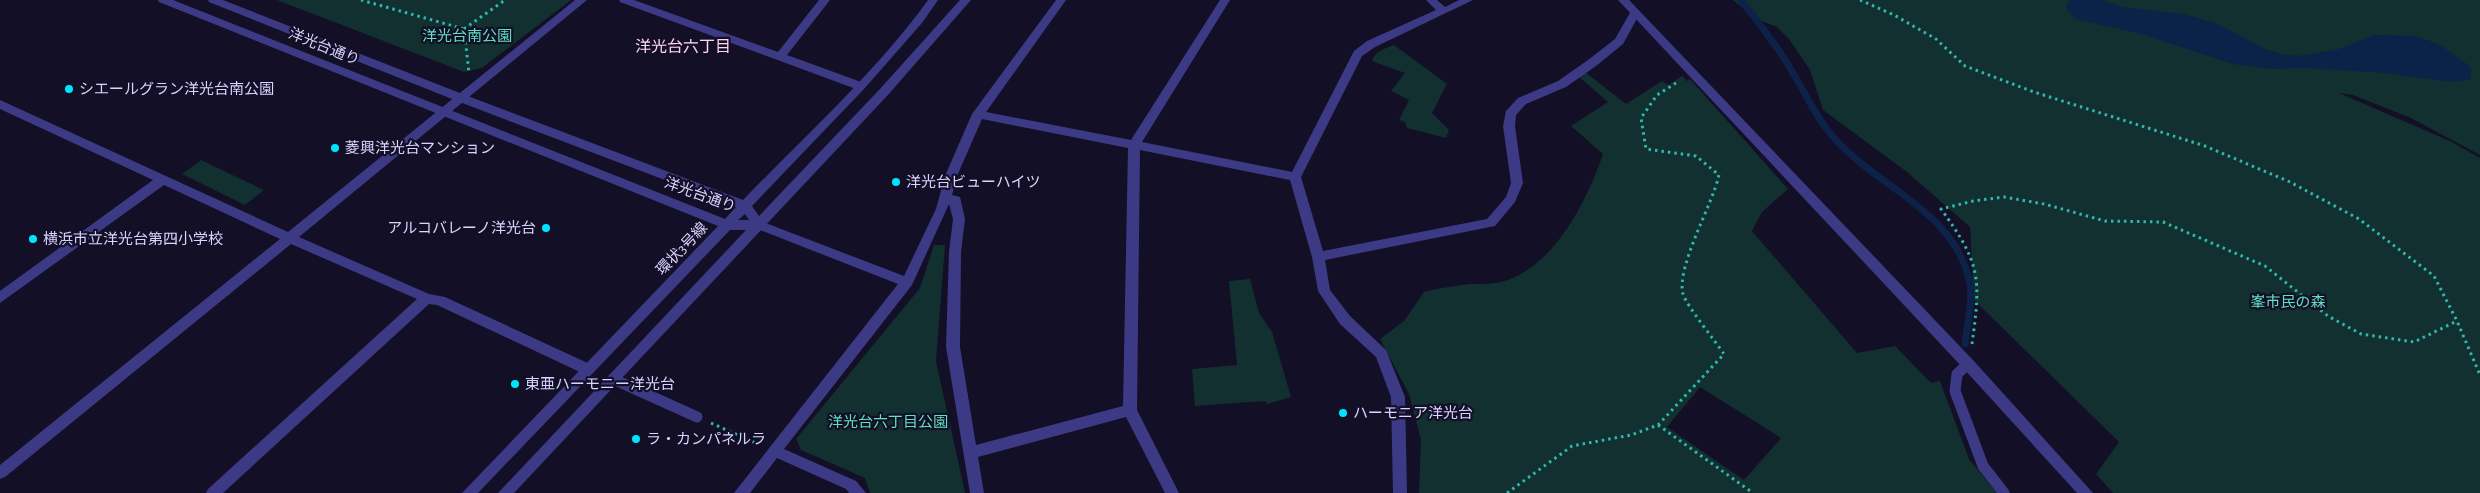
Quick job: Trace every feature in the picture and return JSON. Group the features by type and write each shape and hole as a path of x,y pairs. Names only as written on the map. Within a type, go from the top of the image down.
{"street":[{"name":"洋光台通り","path":"163,0 728,225 759,225"},
{"name":"洋光台通り","path":"213,0 462,98 746,206 759,225"},
{"path":"0,473 582,0"},
{"path":"624,0 860,86"},
{"path":"653,10 662,0"},
{"path":"781,56 825,0"},
{"name":"環状3号線","path":"469,493 860,86 918,21 933,0"},
{"path":"505,493 883,93 966,0"},
{"path":"741,493 907,282 945,199 951,176 978,114 1062,0"},
{"path":"1172,493 1130,410 1134,145 1225,0"},
{"path":"1431,0 1444,11"},
{"path":"1400,493 1398,397 1380,354 1345,320 1324,291 1318,257 1295,177 1358,54 1372,44 1468,0"},
{"path":"1623,0 1968,364 2086,493"},
{"path":"1318,257 1491,223 1511,199 1517,183 1509,126 1510,114 1522,101 1562,84 1592,63 1619,41 1635,13"},
{"path":"0,104 290,238 427,298 440,301 588,369"},
{"path":"978,114 1295,177"},
{"path":"0,298 163,179"},
{"path":"945,199 956,200 960,219 956,252 953,346 977,493"},
{"path":"759,225 907,282"},
{"path":"213,493 427,298"},
{"path":"969,453 1130,410"},
{"path":"775,451 851,485 859,493"}],"lane":[{"path":"1968,364 1956,374 1955,391 1983,466 2004,493"},
{"path":"613,379 697,416"}],"path":[{"path":"362,0 464,29"},
{"path":"464,29 504,0"},
{"path":"1860,0 1894,15 1936,39 1965,66 2034,92 2206,146 2298,186 2359,220 2434,276 2458,321 2480,375"},
{"path":"464,29 470,78"},
{"path":"1506,493 1572,446 1631,436 1658,425 1724,354 1684,295 1682,273 1715,193 1719,175 1696,156 1646,149 1641,118 1657,95 1693,74"},
{"path":"1968,364 1976,317 1977,273 1956,229 1941,210 1973,201 2004,197 2044,204 2105,221 2163,222 2265,266 2328,316 2361,334 2414,342 2458,321"},
{"path":"1658,425 1752,493"},
{"path":"726,430 744,438"}],"green space":[{"name":"洋光台南公園","path":"277,0 571,0 482,68 464,72"},
{"name":"峯市民の森","path":"1733,0 2480,0 2480,155 2411,118 2353,95 2339,93 2452,142 2480,158 2480,493 2113,493 2096,474 2119,442 1974,300 1970,227 1907,172 1823,110 1810,70 1789,39 1777,27 1756,19"},
{"path":"1394,45 1447,84 1432,113 1449,130 1446,138 1407,128 1405,122 1399,120 1409,100 1391,91 1405,73 1372,61 1383,49"},
{"path":"1585,72 1626,104 1662,81 1668,85 1682,76 1687,81 1690,79 1788,189 1762,212 1752,231 1857,353 1895,346 1931,383 1940,381 1969,459 1997,493 1419,493 1421,440 1409,394 1380,339 1404,321 1424,292 1470,284 1501,282 1520,275 1537,263 1565,231 1588,192 1603,154 1571,126 1608,102 1579,77","holes":["1700,387 1781,438 1744,480 1667,427"]},
{"path":"201,160 264,190 245,205 182,174"},
{"name":"洋光台六丁目公園","path":"934,245 945,245 936,361 965,493 870,493 865,478 801,450 796,439 920,288"},
{"path":"1250,279 1259,313 1272,332 1291,397 1267,404 1265,401 1195,406 1192,369 1237,365 1229,281"}],"water":[{"path":"2069,0 2101,0 2123,7 2183,14 2216,23 2265,49 2285,55 2297,56 2339,49 2374,35 2417,36 2440,45 2471,67 2471,79 2450,82 2385,73 2307,68 2272,69 2233,64 2141,34 2075,19 2066,8"}],"waterway":[{"path":"1741,0 1779,50 1816,114 1835,139 1852,156 1931,217 1947,235 1960,255 1969,279 1970,304 1965,344"}],"place":[{"name":"シエールグラン洋光台南公園","path":"69,89"},
{"name":"菱興洋光台マンション","path":"335,148"},
{"name":"洋光台ビューハイツ","path":"896,182"},
{"name":"アルコバレーノ洋光台","path":"546,228"},
{"name":"横浜市立洋光台第四小学校","path":"33,239"},
{"name":"東亜ハーモニー洋光台","path":"515,384"},
{"name":"ハーモニア洋光台","path":"1343,413"},
{"name":"ラ・カンパネルラ","path":"636,439"}],"district":[{"name":"洋光台六丁目","path":"683,47"}]}
